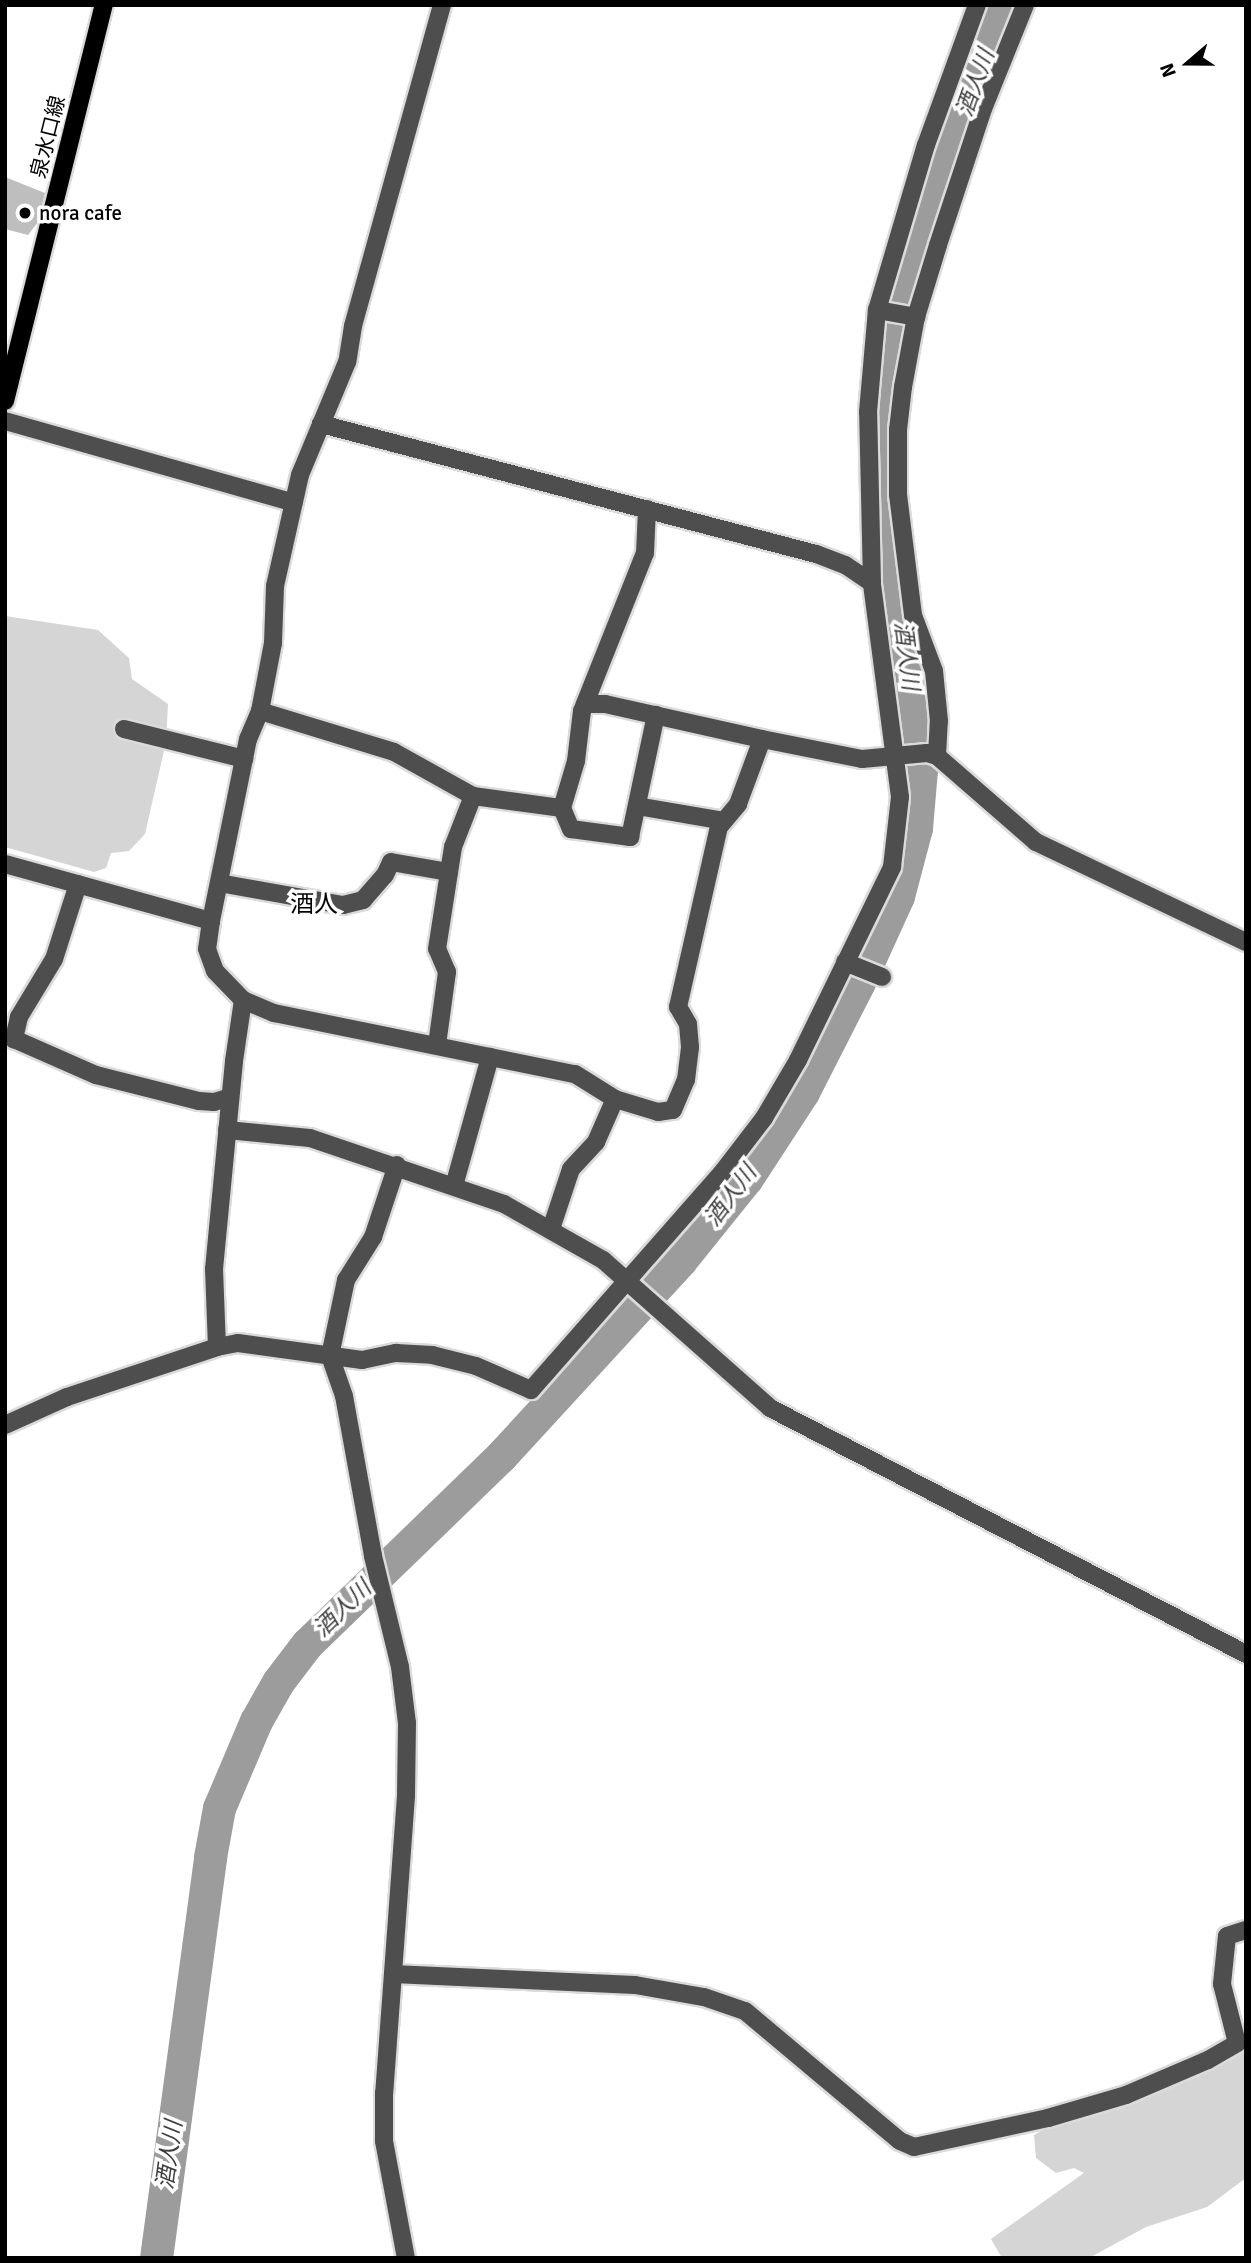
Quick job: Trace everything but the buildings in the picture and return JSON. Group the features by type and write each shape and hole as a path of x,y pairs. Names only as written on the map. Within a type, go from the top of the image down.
{"main road":[{"name":"泉水口線","path":"5,401 104,5"}],"street":[{"path":"442,5 353,326 347,362 300,475 275,586 273,643 260,711 248,739 211,921 207,949 215,971 243,1000 274,1013 575,1074 615,1099 658,1112 673,1110 686,1080 690,1047 688,1024 678,1007 719,827 738,804 762,739"},
{"path":"5,1425 67,1397 217,1347 238,1343 362,1360 396,1353 432,1355 476,1366 531,1390 629,1280 764,1118 798,1060 892,867 900,797 872,583 868,412 877,310 926,145 977,5"},
{"path":"937,756 939,721 934,671 913,615 898,495 898,430 915,317 983,109 1024,5"},
{"path":"877,310 915,317"},
{"path":"5,421 294,503"},
{"path":"321,424 816,554 845,565 872,583"},
{"path":"647,509 645,554 585,704 576,761 562,808 571,829 630,837 656,715"},
{"path":"585,704 605,704 862,759 927,753 937,756 1036,842 1246,942"},
{"path":"260,711 394,752 473,796 562,808"},
{"path":"124,729 244,759"},
{"path":"437,1045 447,972 437,949 453,847 473,796"},
{"path":"637,806 724,821"},
{"path":"219,883 343,905 363,900 385,875 391,862 449,872"},
{"path":"5,864 211,921"},
{"path":"78,884 54,959 19,1017 14,1039 96,1075 199,1101 214,1102 230,1097"},
{"path":"845,962 881,977"},
{"path":"217,1347 214,1269 230,1097 243,1000"},
{"path":"454,1186 490,1057"},
{"path":"551,1229 571,1169 596,1142 615,1099"},
{"path":"227,1130 310,1138 504,1203 526,1219 551,1229 603,1260 629,1280 770,1408 1246,1654"},
{"path":"397,1165 373,1237 346,1280 330,1356 344,1396 373,1556 400,1667 407,1723 406,1796 384,2093 384,2141 406,2258"},
{"path":"393,1974 635,1985 704,1997 745,2011 900,2141 914,2147 1048,2118 1126,2095 1208,2060 1237,2043 1222,1984 1227,1936 1246,1930"}],"shaded area":[{"path":"5,616 98,630 129,658 132,679 168,704 166,742 145,834 129,851 111,853 106,868 94,872 5,847"},
{"path":"1246,2045 1246,2178 1207,2207 1146,2227 1089,2258 1002,2258 991,2239 1084,2173 1074,2168 1056,2173 1036,2158 1034,2135 1052,2124 1213,2066"}],"waterway":[{"name":"酒人川","path":"156,2258 210,1857 219,1808 256,1721 278,1682 307,1644 501,1456 681,1260 747,1178 803,1092 859,982 898,896 916,828 921,770 882,469 891,360 913,271 955,137 1005,5"}],"place":[{"name":"nora cafe","path":"25,213"}],"district":[{"name":"酒人","path":"314,905"}]}
